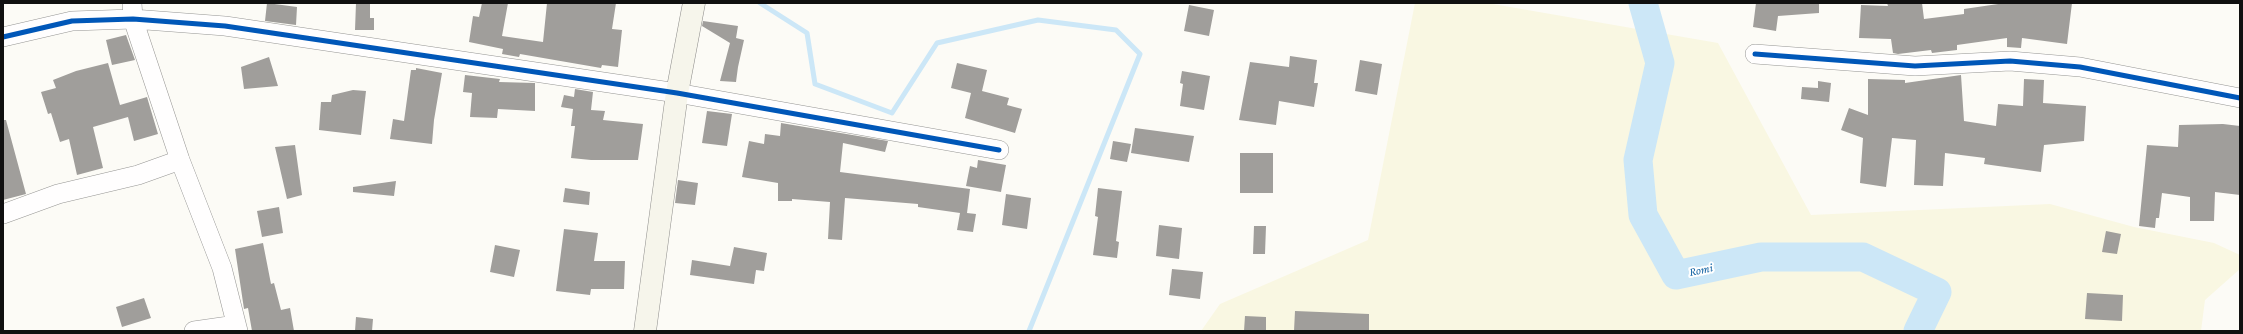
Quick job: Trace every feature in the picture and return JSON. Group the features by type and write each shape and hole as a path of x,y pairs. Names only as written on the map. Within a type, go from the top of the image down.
{"street":[{"path":"645,331 677,93 694,3"},
{"path":"132,11 180,160 222,268 237,328 194,331"},
{"path":"3,37 72,20 132,11 677,93 1000,150"},
{"path":"1756,54 1915,66 2010,61 2080,67 2240,98"},
{"path":"3,214 58,194 138,175 180,160"}],"shaded area":[{"path":"1415,3 1487,3 1718,43 1811,215 2050,204 2134,227 2214,243 2240,255 2240,269 2205,300 2201,331 1201,331 1220,304 1368,240"}],"building":[{"path":"267,3 297,7 296,25 265,21"},
{"path":"356,3 370,3 370,18 374,18 374,30 355,30"},
{"path":"482,3 508,3 502,36 543,42 547,3 616,3 612,29 622,30 618,67 602,65 601,68 520,54 519,57 502,54 503,49 469,42 473,16 479,17"},
{"path":"1756,3 1819,3 1819,13 1778,16 1776,31 1753,27"},
{"path":"1887,3 1922,3 1924,19 1964,14 1964,9 2005,3 2072,3 2067,44 2022,38 2021,48 2007,47 2007,38 1957,45 1957,50 1932,53 1931,50 1898,54 1893,53 1891,39 1859,38 1861,5 1888,6"},
{"path":"1189,5 1214,10 1209,36 1184,31"},
{"path":"703,21 738,26 736,38 744,40 736,82 720,81 730,43 702,26"},
{"path":"126,35 135,60 112,65 106,40"},
{"path":"1290,56 1317,60 1314,83 1318,83 1314,107 1279,101 1276,125 1239,120 1250,62 1289,67"},
{"path":"269,57 278,86 244,89 241,67"},
{"path":"1360,60 1382,64 1377,95 1355,91"},
{"path":"108,63 120,105 147,97 158,134 134,141 128,117 93,127 103,168 77,175 69,139 60,142 51,113 48,114 41,92 56,88 53,80 76,71"},
{"path":"957,63 987,70 982,91 1009,98 1007,105 1022,109 1015,133 965,118 971,93 951,88"},
{"path":"416,68 442,73 434,120 432,144 390,139 393,119 404,121 411,70 416,70"},
{"path":"1182,71 1210,76 1204,110 1180,106 1183,84 1180,83"},
{"path":"465,75 500,79 499,82 535,83 535,111 498,109 497,118 470,117 472,93 463,92"},
{"path":"1961,75 1964,121 1996,126 1998,104 2023,106 2024,79 2044,80 2043,103 2086,106 2084,141 2044,145 2041,172 1984,164 1985,158 1945,153 1943,186 1914,185 1916,140 1892,138 1886,187 1860,183 1863,138 1841,130 1849,108 1868,115 1868,79 1905,80 1905,83"},
{"path":"1818,81 1831,83 1829,102 1801,99 1802,87 1818,88"},
{"path":"575,89 593,92 591,110 605,111 603,120 643,124 638,160 591,160 571,158 575,126 571,126 573,109 561,107 564,95 574,97"},
{"path":"353,90 366,91 361,135 319,130 321,102 331,102 332,95"},
{"path":"707,111 732,114 727,146 702,143"},
{"path":"3,120 6,120 26,194 3,200"},
{"path":"781,123 888,141 885,152 843,143 840,172 970,189 967,213 976,214 973,232 957,230 960,213 918,207 918,204 845,198 842,240 828,239 830,202 792,199 792,201 778,201 778,183 742,177 749,141 764,144 765,134 780,136"},
{"path":"2223,124 2240,126 2240,195 2215,192 2214,221 2190,221 2190,197 2162,193 2159,218 2156,218 2155,228 2139,226 2147,145 2178,147 2179,125"},
{"path":"1135,128 1194,136 1189,162 1131,153"},
{"path":"1113,141 1131,144 1127,162 1110,159"},
{"path":"295,145 302,195 287,199 275,147"},
{"path":"1240,153 1273,153 1273,193 1240,193"},
{"path":"978,160 1006,165 1001,192 966,186 970,166 977,168"},
{"path":"678,180 698,183 695,205 675,203"},
{"path":"396,181 394,196 353,192 353,187"},
{"path":"565,188 590,192 589,205 563,202"},
{"path":"1098,188 1122,191 1116,241 1119,242 1117,258 1093,255 1098,217 1095,216"},
{"path":"1006,194 1031,198 1027,229 1002,225"},
{"path":"279,207 283,233 262,237 257,211"},
{"path":"1159,225 1182,228 1179,259 1156,256"},
{"path":"1254,226 1266,226 1265,254 1253,254"},
{"path":"564,229 598,233 594,261 625,261 624,289 591,289 590,295 556,291"},
{"path":"2106,231 2121,234 2117,254 2102,252"},
{"path":"263,243 271,284 274,283 281,310 290,308 294,331 252,331 248,308 244,309 235,249"},
{"path":"495,245 520,250 514,277 490,272"},
{"path":"734,247 767,253 764,271 756,270 754,284 690,275 692,260 730,266"},
{"path":"1172,269 1203,272 1200,299 1169,295"},
{"path":"2087,293 2123,295 2122,321 2085,319"},
{"path":"144,298 151,318 122,327 116,307"},
{"path":"1295,311 1369,314 1369,331 1294,331"},
{"path":"1245,316 1266,317 1266,331 1244,331"},
{"path":"356,317 373,319 372,331 355,331"}],"waterway":[{"path":"760,3 807,33 815,84 892,113 937,43 1038,20 1116,30 1140,54 1029,331"},
{"name":"Romi","path":"1643,3 1660,63 1638,160 1643,215 1676,275 1761,257 1863,257 1937,292 1918,331"}],"cycle path":[{"path":"3,37 72,21 133,19 225,26 677,93 999,150"},
{"path":"1755,54 1915,66 2010,61 2080,67 2240,98"}]}
